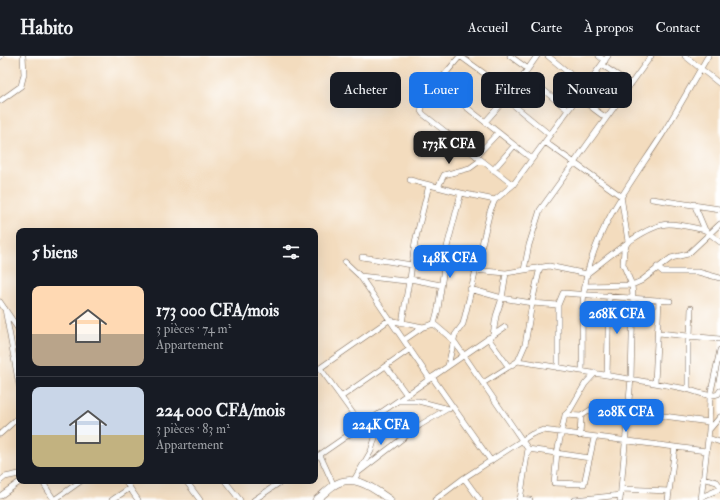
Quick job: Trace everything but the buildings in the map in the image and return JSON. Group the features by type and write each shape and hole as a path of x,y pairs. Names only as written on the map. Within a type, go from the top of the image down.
{"street":[{"path":"0,101 21,86 24,74 23,56"},
{"path":"481,72 460,56 437,84 532,160"},
{"path":"510,56 526,72 537,56"},
{"path":"548,56 568,72"},
{"path":"599,56 618,72"},
{"path":"632,83 651,56"},
{"path":"685,56 720,84"},
{"path":"582,371 587,274 604,226 621,196 662,134 708,56"},
{"path":"597,72 605,60"},
{"path":"448,366 455,335 463,324 474,270 490,211 495,200 512,185 568,110 545,89"},
{"path":"423,108 423,114 512,185"},
{"path":"485,122 498,108"},
{"path":"517,108 550,135"},
{"path":"593,108 606,118"},
{"path":"524,270 529,246 540,210 613,108"},
{"path":"438,187 444,175 470,168 498,133"},
{"path":"545,142 621,196 628,241 624,250 623,264 632,285 633,298 632,378 627,410 621,495"},
{"path":"493,170 514,146"},
{"path":"410,180 495,200"},
{"path":"402,322 422,212 429,185"},
{"path":"434,324 447,247 461,193"},
{"path":"652,199 720,209"},
{"path":"694,204 705,230 720,242"},
{"path":"587,274 628,241 662,225 670,224 705,230"},
{"path":"586,286 632,285 641,281 657,267 671,258 684,256 710,235 720,224"},
{"path":"362,256 412,265"},
{"path":"345,262 360,276 410,349 491,461"},
{"path":"474,270 506,273 549,266 587,274"},
{"path":"518,361 525,345 540,267"},
{"path":"657,267 663,272 698,272 720,278"},
{"path":"506,273 502,298 491,336 508,366"},
{"path":"360,276 410,280 441,285"},
{"path":"470,289 502,298 532,303 558,305"},
{"path":"558,368 558,305 563,293 585,293 670,301"},
{"path":"607,375 609,295"},
{"path":"655,383 659,300"},
{"path":"2,305 16,326"},
{"path":"2,305 16,371"},
{"path":"688,389 691,308"},
{"path":"362,426 320,368 390,320 423,327"},
{"path":"404,340 423,327 434,324"},
{"path":"434,324 454,340 528,449 590,458"},
{"path":"334,486 320,455 505,327"},
{"path":"658,333 720,339"},
{"path":"341,397 410,349"},
{"path":"701,499 709,430 710,396 720,350"},
{"path":"483,383 518,361 632,378 688,389 710,396 719,393"},
{"path":"386,366 406,395"},
{"path":"594,438 584,484 556,485 553,481 556,453 564,416 570,410 584,384 595,373"},
{"path":"398,401 418,401 457,412"},
{"path":"564,416 581,416 595,407 627,410 709,422"},
{"path":"360,471 420,424 447,408"},
{"path":"354,480 371,451 383,411"},
{"path":"580,436 581,416"},
{"path":"709,430 720,417"},
{"path":"0,434 16,420"},
{"path":"437,499 464,478 532,434 543,430 624,442 706,451"},
{"path":"708,438 720,442"},
{"path":"668,500 675,448"},
{"path":"528,449 520,500 530,500"},
{"path":"0,481 5,477 16,475"},
{"path":"464,478 480,500"},
{"path":"701,499 720,488 717,482 703,478"},
{"path":"318,499 340,482 354,480 373,489 390,500"},
{"path":"0,496 17,484"},
{"path":"44,484 54,500 77,484"},
{"path":"127,484 138,500"},
{"path":"188,484 200,500"},
{"path":"227,484 240,500"},
{"path":"254,500 278,484"},
{"path":"112,500 130,488"},
{"path":"574,500 669,491"}]}
